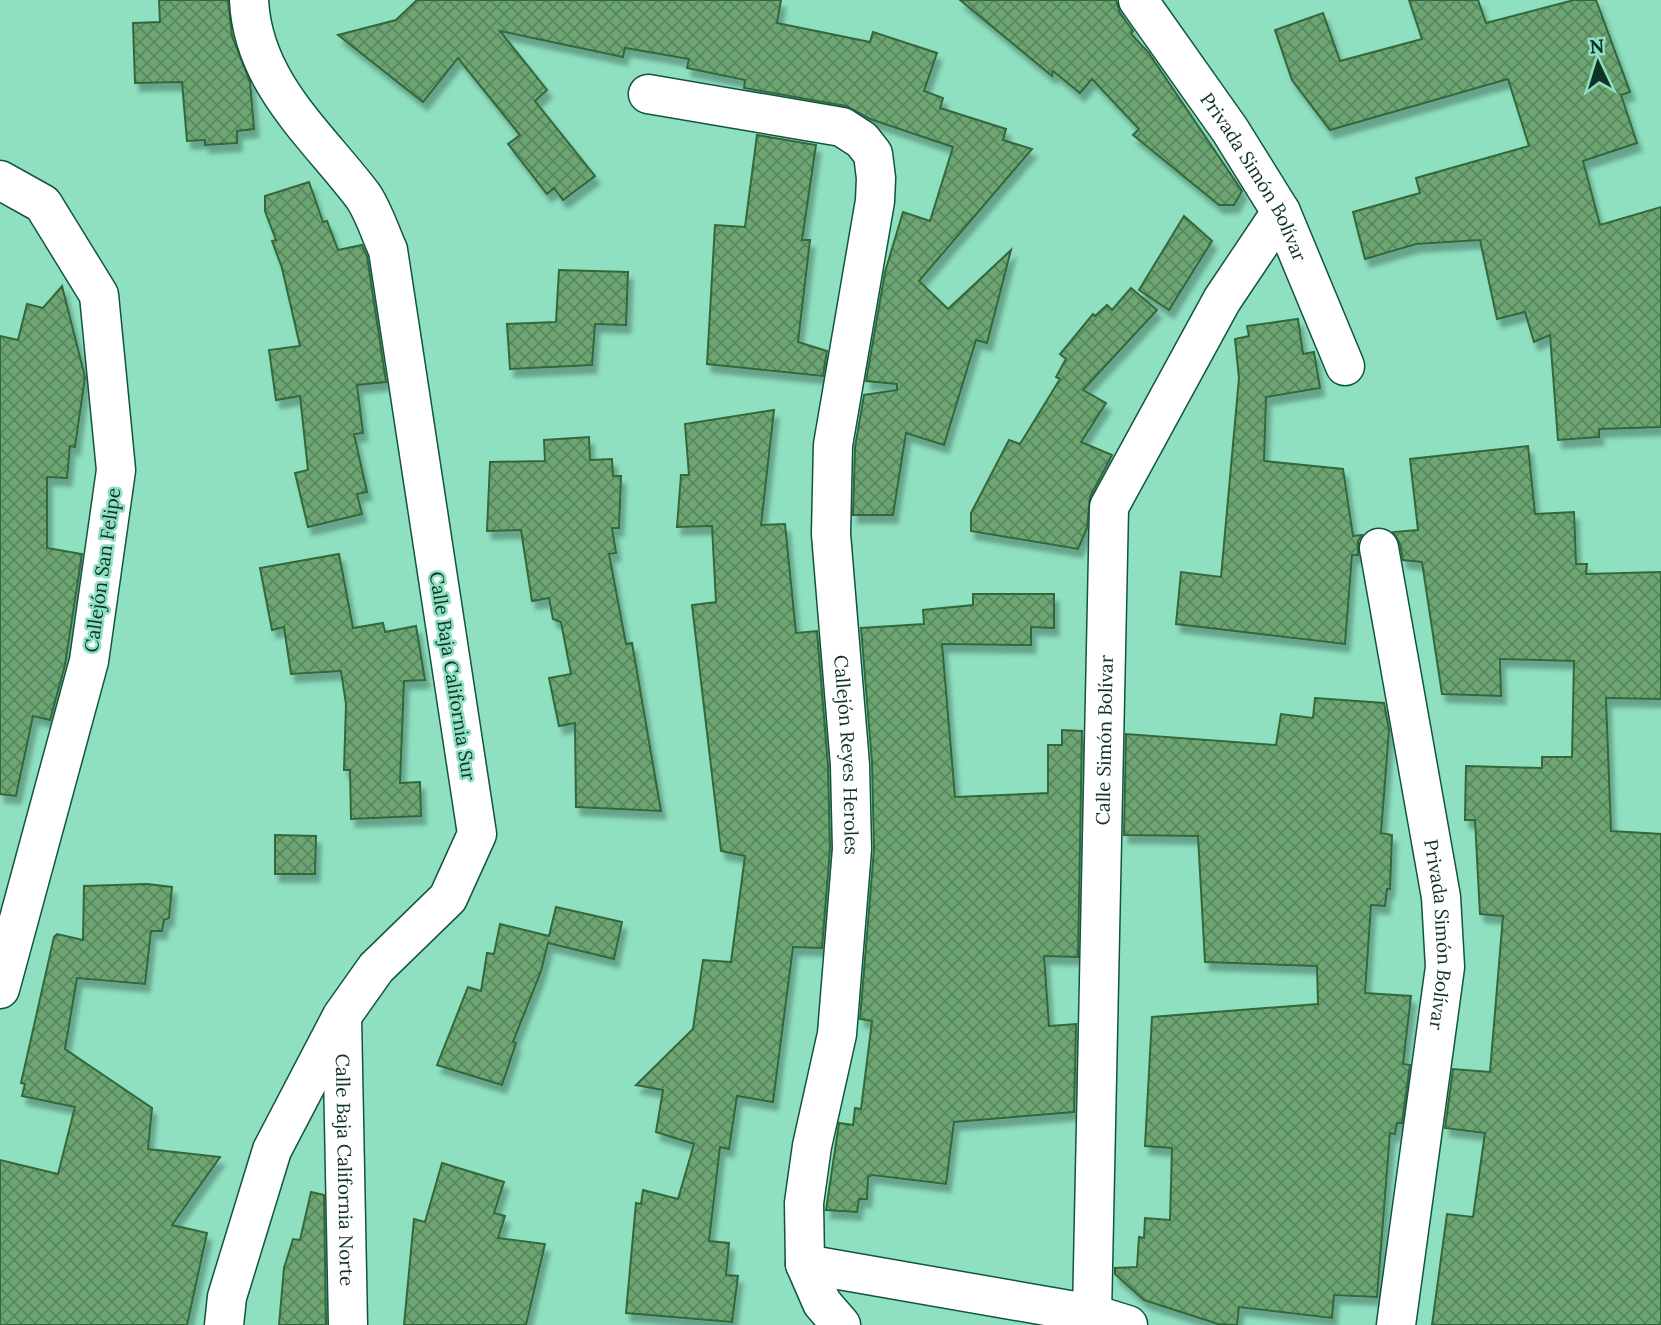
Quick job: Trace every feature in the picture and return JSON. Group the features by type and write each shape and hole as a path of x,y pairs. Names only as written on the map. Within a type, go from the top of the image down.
{"street":[{"name":"Calle Baja California Sur","path":"224,1325 227,1297 272,1150 342,1016 376,968 448,898 477,834 388,250 365,199 283,100 259,56 249,0"},
{"name":"Privada Simón Bolívar","path":"1138,0 1230,130 1281,212 1345,366"},
{"name":"Callejón Reyes Heroles","path":"648,94 842,127 862,140 873,154 875,201 833,445 831,534 850,765 852,849 837,1034 812,1146 804,1203 805,1264"},
{"name":"Callejón San Felipe","path":"0,180 43,204 99,295 116,470 89,661 0,989"},
{"name":"Calle Simón Bolívar","path":"1092,1314 1109,507 1222,300 1281,212"},
{"name":"Privada Simón Bolívar","path":"1379,548 1441,897 1445,967 1396,1325"},
{"name":"Calle Baja California Norte","path":"342,1016 348,1325"},
{"path":"805,1264 1092,1314 1128,1325"},
{"path":"805,1264 822,1303 841,1325"}],"building":[{"path":"159,0 228,0 232,36 250,82 254,129 237,131 237,143 205,145 205,140 187,141 182,82 135,83 133,23 160,22"},
{"path":"417,0 781,0 777,23 870,42 873,32 937,53 924,91 943,98 940,108 1006,129 1003,140 1032,149 919,281 948,309 1011,250 987,343 976,340 944,445 906,433 893,515 853,515 855,447 864,395 897,390 897,384 866,381 885,272 903,212 930,221 953,147 870,119 846,106 744,88 745,80 687,68 689,59 625,48 623,57 500,31 547,90 535,101 595,176 563,200 554,188 547,194 508,144 520,135 458,58 423,102 338,35 396,20"},
{"path":"960,0 1116,0 1120,13 1133,31 1131,34 1148,52 1242,191 1234,205 1219,205 1133,135 1139,129 1092,79 1080,93 1053,71 1052,76"},
{"path":"1409,0 1478,0 1486,23 1574,0 1596,0 1630,92 1621,95 1637,143 1583,161 1600,225 1661,207 1661,427 1599,429 1599,437 1558,440 1550,335 1534,342 1525,312 1497,319 1480,240 1416,244 1365,259 1353,212 1420,193 1416,178 1529,146 1508,79 1330,130 1292,80 1275,30 1323,13 1340,61 1422,39"},
{"path":"757,135 816,145 802,240 810,240 798,342 827,351 823,376 707,364 715,225 745,227"},
{"path":"309,182 323,222 327,221 338,250 362,245 367,256 386,382 357,385 363,433 354,434 367,492 357,494 362,514 308,527 295,473 308,470 300,396 276,400 269,350 300,346 282,268 272,241 276,240 265,211 265,196"},
{"path":"1184,216 1212,241 1169,310 1139,290"},
{"path":"559,270 628,272 626,325 595,324 592,365 510,369 507,324 556,322"},
{"path":"62,286 85,377 75,447 70,446 67,478 47,477 47,548 82,554 65,665 50,720 33,716 16,796 0,794 0,336 18,340 27,304 43,308"},
{"path":"1131,288 1157,310 1083,390 1106,403 1081,442 1112,455 1090,497 1087,528 1078,549 971,531 971,513 1009,440 1020,444 1060,379 1056,377 1066,359 1060,354 1093,314 1095,316 1107,305 1112,310"},
{"path":"1298,319 1303,354 1314,352 1320,388 1266,397 1264,461 1343,469 1353,536 1362,535 1358,541 1358,555 1352,555 1345,644 1176,624 1181,572 1221,577 1239,378 1235,339 1249,336 1247,326"},
{"path":"774,410 761,525 785,524 796,633 817,631 828,766 830,848 822,948 793,947 773,1102 737,1096 729,1149 720,1147 709,1241 729,1243 726,1275 738,1276 732,1322 626,1313 636,1203 641,1204 643,1190 678,1199 694,1144 656,1132 663,1090 636,1085 693,1029 703,960 731,962 745,856 721,851 692,605 716,602 712,526 677,527 681,475 689,475 685,424"},
{"path":"589,437 590,460 612,459 613,476 621,476 619,528 612,528 616,553 609,554 626,644 632,643 661,811 576,807 575,723 559,726 549,678 571,674 561,622 553,619 549,598 532,601 521,530 487,531 490,462 545,461 544,440"},
{"path":"1528,446 1535,514 1574,512 1576,564 1587,564 1586,574 1661,572 1661,699 1606,698 1611,831 1661,834 1661,1325 1432,1325 1447,1214 1473,1217 1485,1133 1445,1128 1453,1069 1490,1072 1503,916 1480,914 1475,820 1465,820 1466,766 1542,768 1542,757 1572,757 1574,661 1500,659 1501,696 1442,694 1422,562 1403,560 1400,544 1393,532 1418,530 1410,459"},
{"path":"339,554 353,628 383,623 385,632 416,626 425,680 404,681 400,783 420,782 421,816 351,819 350,770 344,770 346,704 341,671 291,674 284,627 272,630 260,568"},
{"path":"973,594 1054,594 1054,628 1031,627 1031,645 942,644 955,797 1048,793 1048,745 1062,745 1062,730 1082,731 1078,957 1044,956 1049,1026 1076,1024 1074,1112 954,1122 946,1184 872,1175 868,1177 867,1199 859,1199 857,1212 826,1210 839,1123 853,1125 855,1108 861,1109 872,1021 860,1019 874,849 872,763 861,628 924,624 923,610 973,605"},
{"path":"1315,698 1384,703 1389,730 1381,833 1392,835 1390,889 1387,889 1385,906 1371,905 1365,993 1411,996 1403,1064 1410,1065 1402,1123 1397,1123 1395,1134 1390,1133 1377,1297 1334,1295 1332,1318 1239,1307 1237,1325 1218,1324 1144,1300 1115,1274 1115,1268 1137,1267 1139,1237 1144,1238 1145,1218 1170,1220 1172,1148 1145,1146 1152,1017 1318,1004 1317,966 1205,962 1198,836 1124,835 1126,734 1276,745 1281,714 1313,718"},
{"path":"275,835 316,836 315,874 275,874"},
{"path":"147,884 172,887 169,918 164,920 162,931 151,931 145,984 77,978 65,1049 152,1108 148,1149 220,1157 172,1225 207,1233 187,1325 0,1325 0,1160 58,1174 75,1107 22,1096 25,1084 21,1083 54,937 57,934 83,940 84,886"},
{"path":"556,907 622,922 614,959 548,943 541,971 513,1042 516,1043 502,1085 437,1065 468,987 481,991 487,953 494,954 500,924 549,936"},
{"path":"442,1163 504,1182 494,1213 505,1216 498,1238 545,1244 526,1325 404,1325 414,1219 425,1222"},
{"path":"311,1192 324,1195 326,1325 279,1325 284,1268 293,1239 300,1240"}]}
